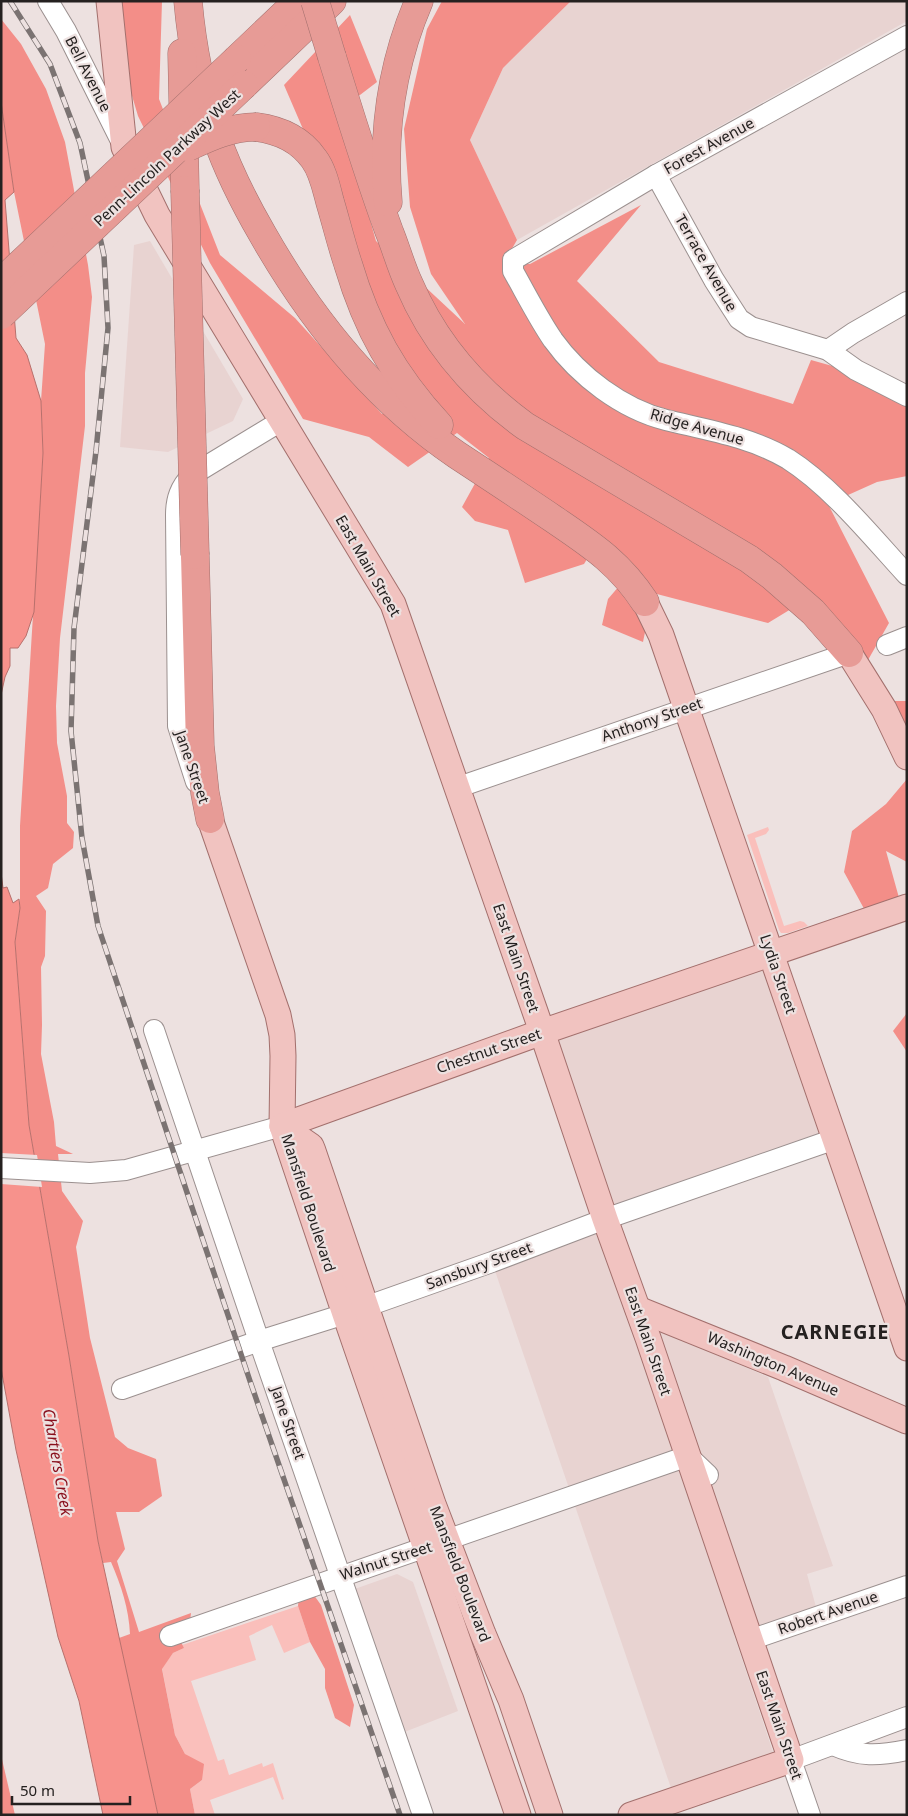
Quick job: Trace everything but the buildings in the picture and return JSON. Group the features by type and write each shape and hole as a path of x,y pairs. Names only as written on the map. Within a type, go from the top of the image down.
{"highway":[{"path":"182,1 181,28 200,746 210,819"},
{"path":"188,1 195,53 203,92 216,137 240,193 276,257 324,327 384,395 432,437 611,560 635,587 644,602"},
{"name":"Penn-Lincoln Parkway West","path":"1,314 167,158 298,1"},
{"path":"315,1 371,182 409,285 431,326 458,365 489,398 525,426 749,559 814,612 849,653"},
{"name":"Penn-Lincoln Parkway West","path":"1,282 240,72 332,1"},
{"path":"391,236 386,163 388,112 393,78 405,37 420,1"},
{"path":"167,158 223,132 245,127 268,128 300,143 315,160 324,181 356,290 378,342 404,384 421,405 491,477"}],"main road":[{"path":"109,1 124,147"},
{"name":"East Main Street","path":"124,147 157,215 280,421 393,604 605,1219 638,1309 791,1760"},
{"name":"Lydia Street","path":"644,602 661,635 907,1348"},
{"path":"849,653 884,709 907,757"},
{"name":"Jane Street","path":"210,819 278,1015 282,1049 282,1126"},
{"name":"Chestnut Street","path":"282,1126 542,1032 907,907"},
{"name":"Mansfield Boulevard","path":"282,1126 356,1310 437,1544 518,1815"},
{"name":"Washington Avenue","path":"638,1309 784,1368 907,1421"},
{"name":"Mansfield Boulevard","path":"437,1544 483,1634 510,1700 550,1815"},
{"path":"631,1815 791,1760"}],"street":[{"name":"Bell Avenue","path":"48,1 66,31 124,147"},
{"name":"Forest Avenue","path":"513,260 656,175 907,36"},
{"name":"Terrace Avenue","path":"656,175 714,280 739,319 751,327 828,350 856,370 907,396"},
{"name":"Ridge Avenue","path":"513,260 513,271 553,340 588,378 638,410 664,419 731,436 788,459 818,482 907,575"},
{"path":"828,350 852,333 907,302"},
{"name":"Jane Street","path":"210,819 178,726 176,515 178,498 181,488 192,476 280,421"},
{"path":"887,645 907,637"},
{"name":"Anthony Street","path":"456,788 849,653"},
{"name":"Jane Street","path":"154,1030 423,1815"},
{"name":"Chestnut Street","path":"1,1168 103,1173 126,1170 282,1126"},
{"name":"Sansbury Street","path":"122,1388 356,1310 835,1138"},
{"path":"688,1456 708,1476"},
{"name":"Walnut Street","path":"170,1636 688,1456"},
{"name":"Robert Avenue","path":"750,1640 907,1586"},
{"path":"791,1760 907,1717"},
{"path":"833,1745 850,1752 865,1755 881,1755 907,1750"},
{"name":"East Main Street","path":"791,1760 810,1815"}],"shaded area":[{"path":"104,1 162,1 159,99 220,255 295,318 382,414 408,399 359,259 284,85 350,15 377,82 339,111 376,241 465,324 431,274 410,207 404,129 427,29 442,1 571,1 503,68 470,140 517,240 503,264 530,264 641,205 577,281 659,362 793,404 811,360 907,387 907,476 877,482 828,504 889,623 868,660 796,606 768,623 653,593 643,642 602,625 608,599 620,585 599,540 584,564 525,583 508,530 475,521 462,507 489,458 457,433 408,467 369,437 303,419 210,263 138,116"},
{"path":"571,1 907,1 907,21 517,240 470,140 503,68"},
{"path":"1,19 21,44 46,89 65,142 88,265 92,297 85,373 85,426 60,638 56,706 57,743 67,796 67,823 74,832 73,848 53,864 48,888 36,896 46,911 45,956 41,967 41,1054 54,1122 56,1146 73,1154 58,1154 62,1191 83,1221 76,1247 90,1338 115,1437 128,1448 156,1459 162,1496 139,1512 116,1512 125,1549 117,1561 139,1632 191,1613 190,1622 181,1642 184,1648 173,1653 162,1669 175,1735 185,1754 204,1764 202,1780 190,1789 195,1815 158,1815 119,1638 130,1634 126,1606 111,1562 103,1563 98,1541 69,1356 29,1125 15,942 20,908 20,826 43,453 41,401 45,344 14,192 1,102"},
{"path":"150,241 243,399 233,421 168,452 120,447 134,245"},
{"path":"892,701 907,701 907,730"},
{"path":"907,779 907,862 886,851 901,905 868,916 844,872 852,831 886,804"},
{"path":"768,827 769,830 766,834 755,838 784,926 800,921 808,926 788,933 781,933 779,930 747,835"},
{"path":"764,969 823,1136 599,1233 665,1332 768,1377 833,1566 807,1574 816,1607 734,1635 775,1758 672,1791 492,1262 612,1208 554,1039"},
{"path":"907,1013 907,1052 893,1031"},
{"path":"397,1574 413,1582 458,1711 402,1733 352,1590"},
{"path":"311,1591 321,1605 354,1705 350,1727 335,1718 325,1688 325,1669 310,1642 298,1606 299,1596"},
{"path":"298,1606 310,1642 284,1653 272,1625 249,1636 256,1660 191,1681 218,1761 224,1759 229,1775 262,1763 263,1767 273,1763 284,1799 282,1800 273,1777 210,1800 215,1815 195,1815 190,1789 202,1780 175,1735 162,1668 173,1653 184,1648 182,1645"},
{"path":"1,1755 15,1815 1,1815"}],"water":[{"path":"1,102 14,192 5,200 16,338 27,355 41,401 43,453 34,612 26,636 18,648 10,648 10,666 5,677 1,695"},
{"name":"Chartiers Creek","path":"1,873 3,888 7,887 13,903 19,899 20,908 15,942 29,1125 69,1356 98,1541 158,1815 103,1815 79,1701 58,1637 16,1450 1,1368"}],"pier":[{"path":"1,1153 37,1155 42,1187 1,1184"}],"railway":[{"path":"10,1 50,64 80,143 104,256 108,328 96,451 74,628 71,731 82,838 98,926 250,1381 400,1815"}],"district":[{"name":"CARNEGIE","path":"835,1332"}]}
